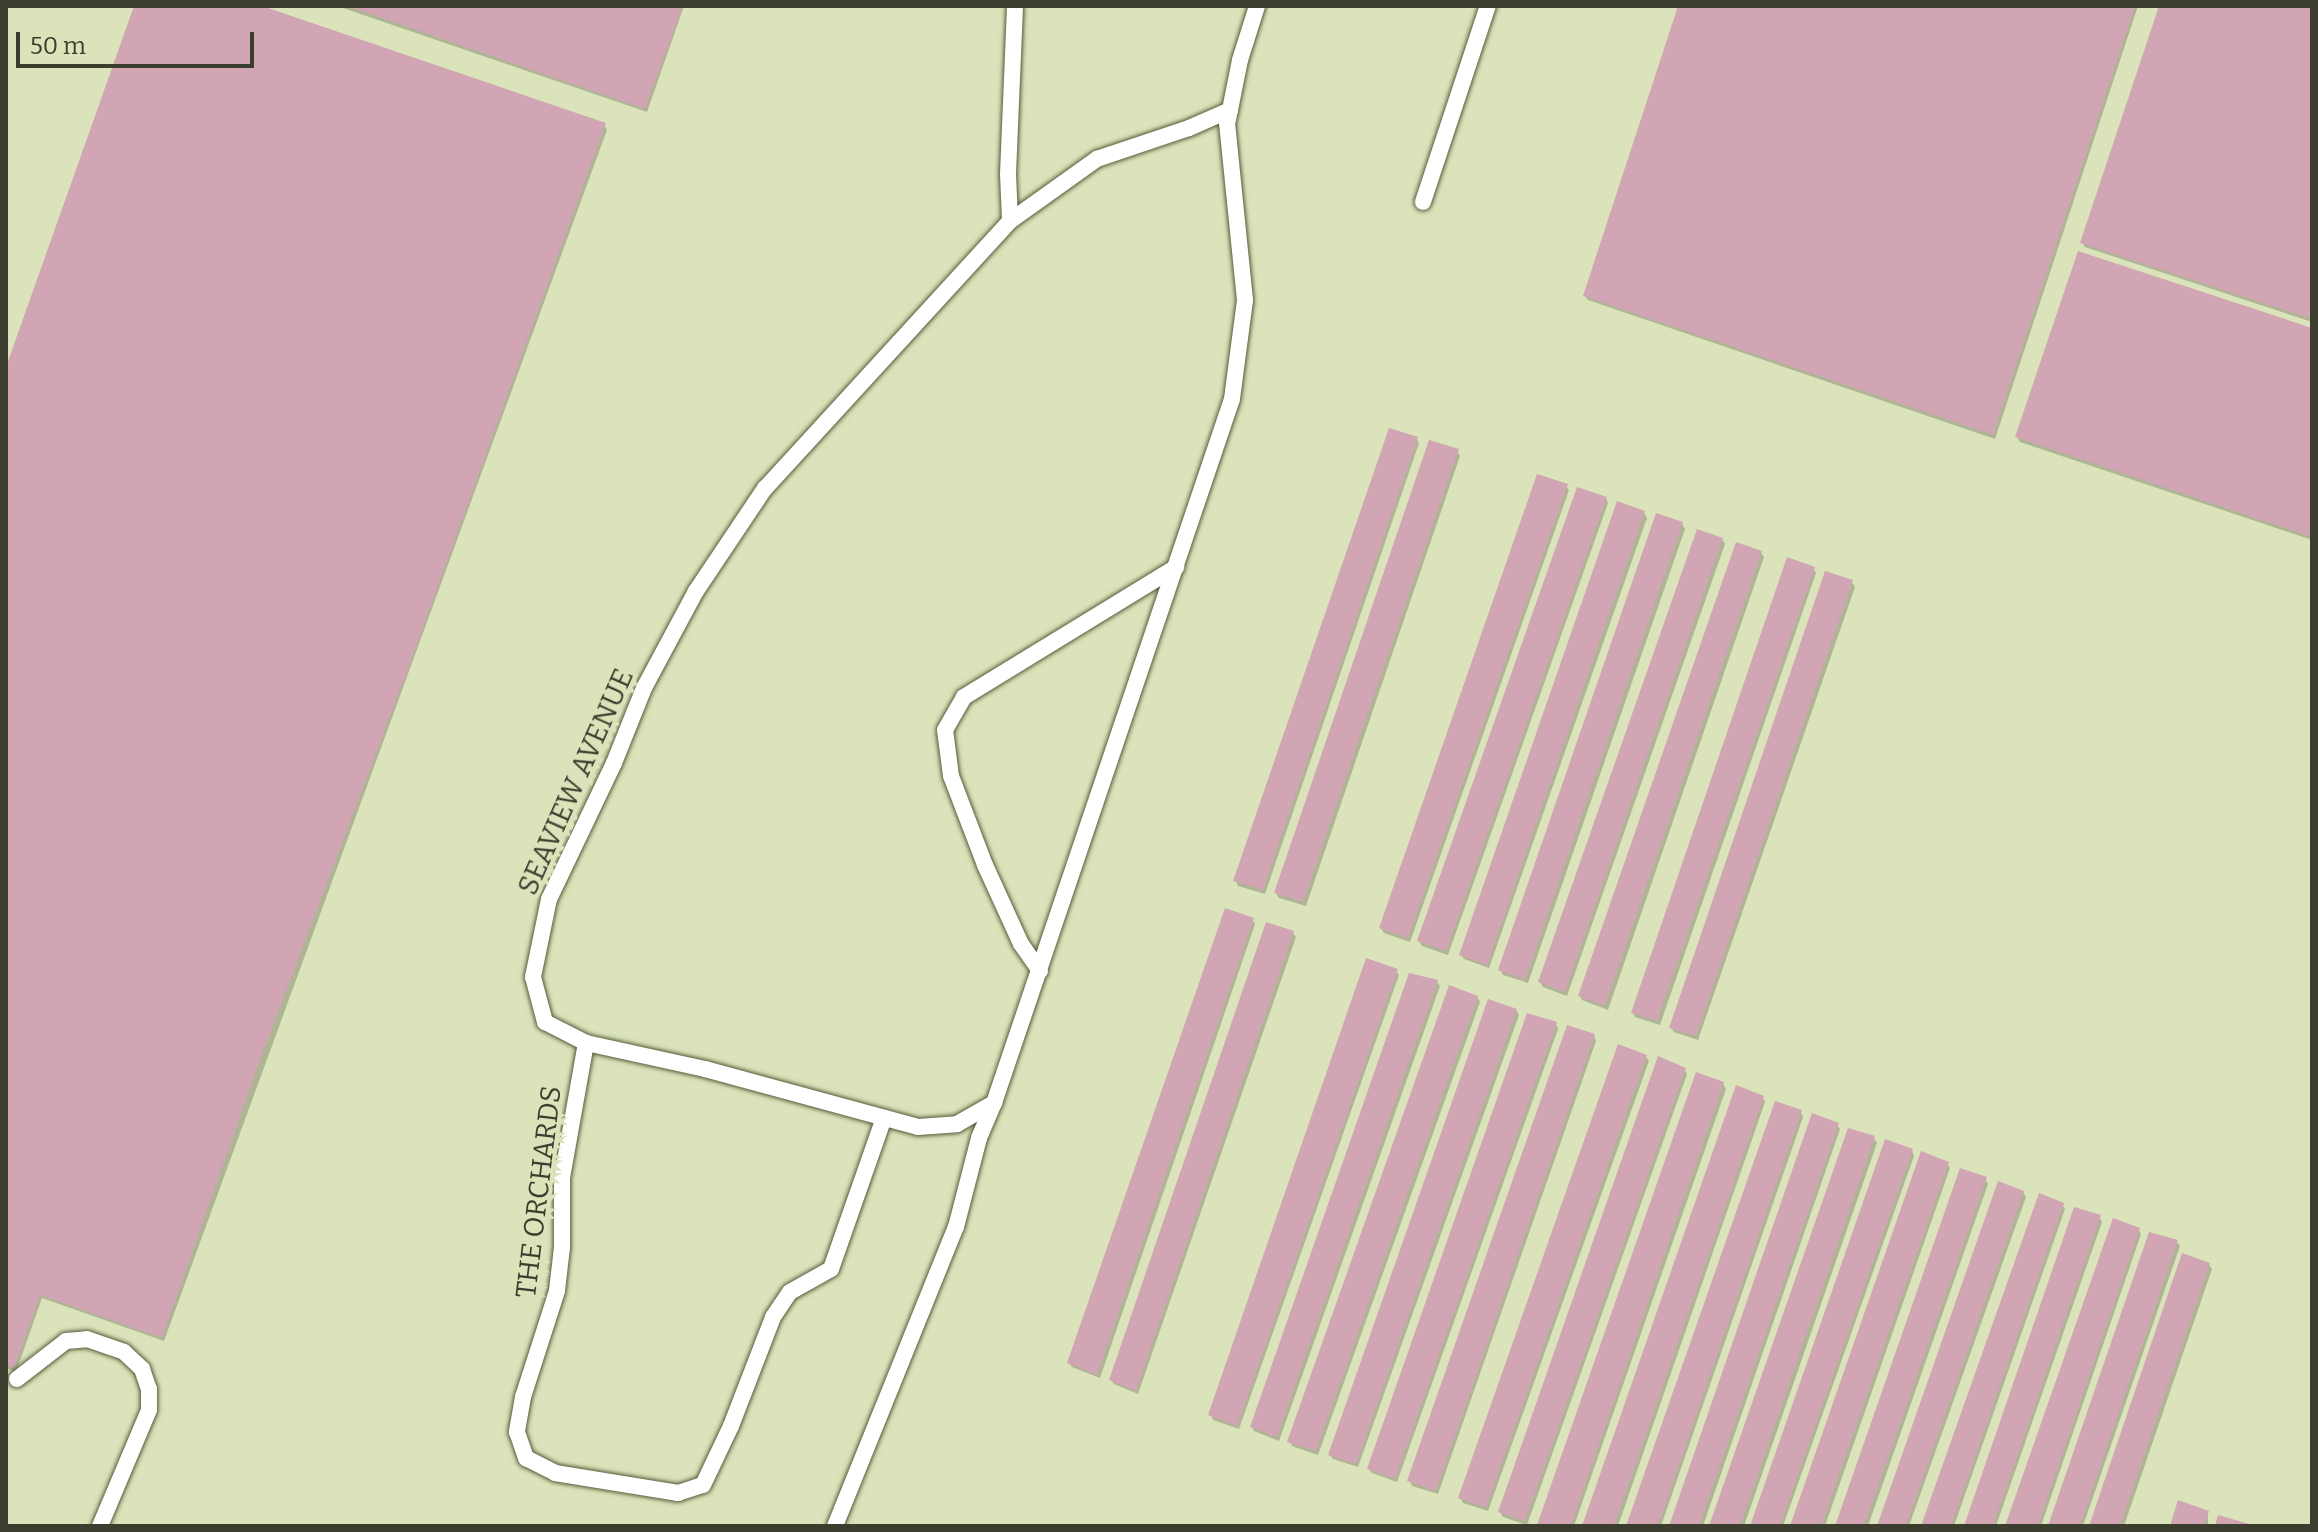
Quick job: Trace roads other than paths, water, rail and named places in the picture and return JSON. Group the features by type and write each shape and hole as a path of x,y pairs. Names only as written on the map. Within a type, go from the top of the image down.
{"lane":[{"path":"1010,221 1008,174 1015,6"},
{"path":"835,1526 956,1227 979,1138 1040,971 1232,399 1245,300 1227,124 1240,60 1257,6"},
{"path":"1423,202 1488,6"},
{"name":"SEAVIEW AVENUE","path":"994,1103 957,1124 918,1127 705,1069 586,1043 545,1022 533,977 549,899 614,763 644,688 696,591 765,488 1010,221 1097,159 1189,128 1230,110"},
{"path":"1040,971 1021,944 985,865 951,776 945,730 964,697 1176,567"},
{"name":"THE ORCHARDS","path":"586,1043 562,1178 562,1247 557,1291 523,1397 517,1432 526,1458 555,1473 678,1493 703,1485 731,1426 773,1317 790,1292 831,1269 884,1118"},
{"path":"17,1379 66,1341 87,1339 124,1352 142,1369 149,1389 149,1410 100,1526"}]}
